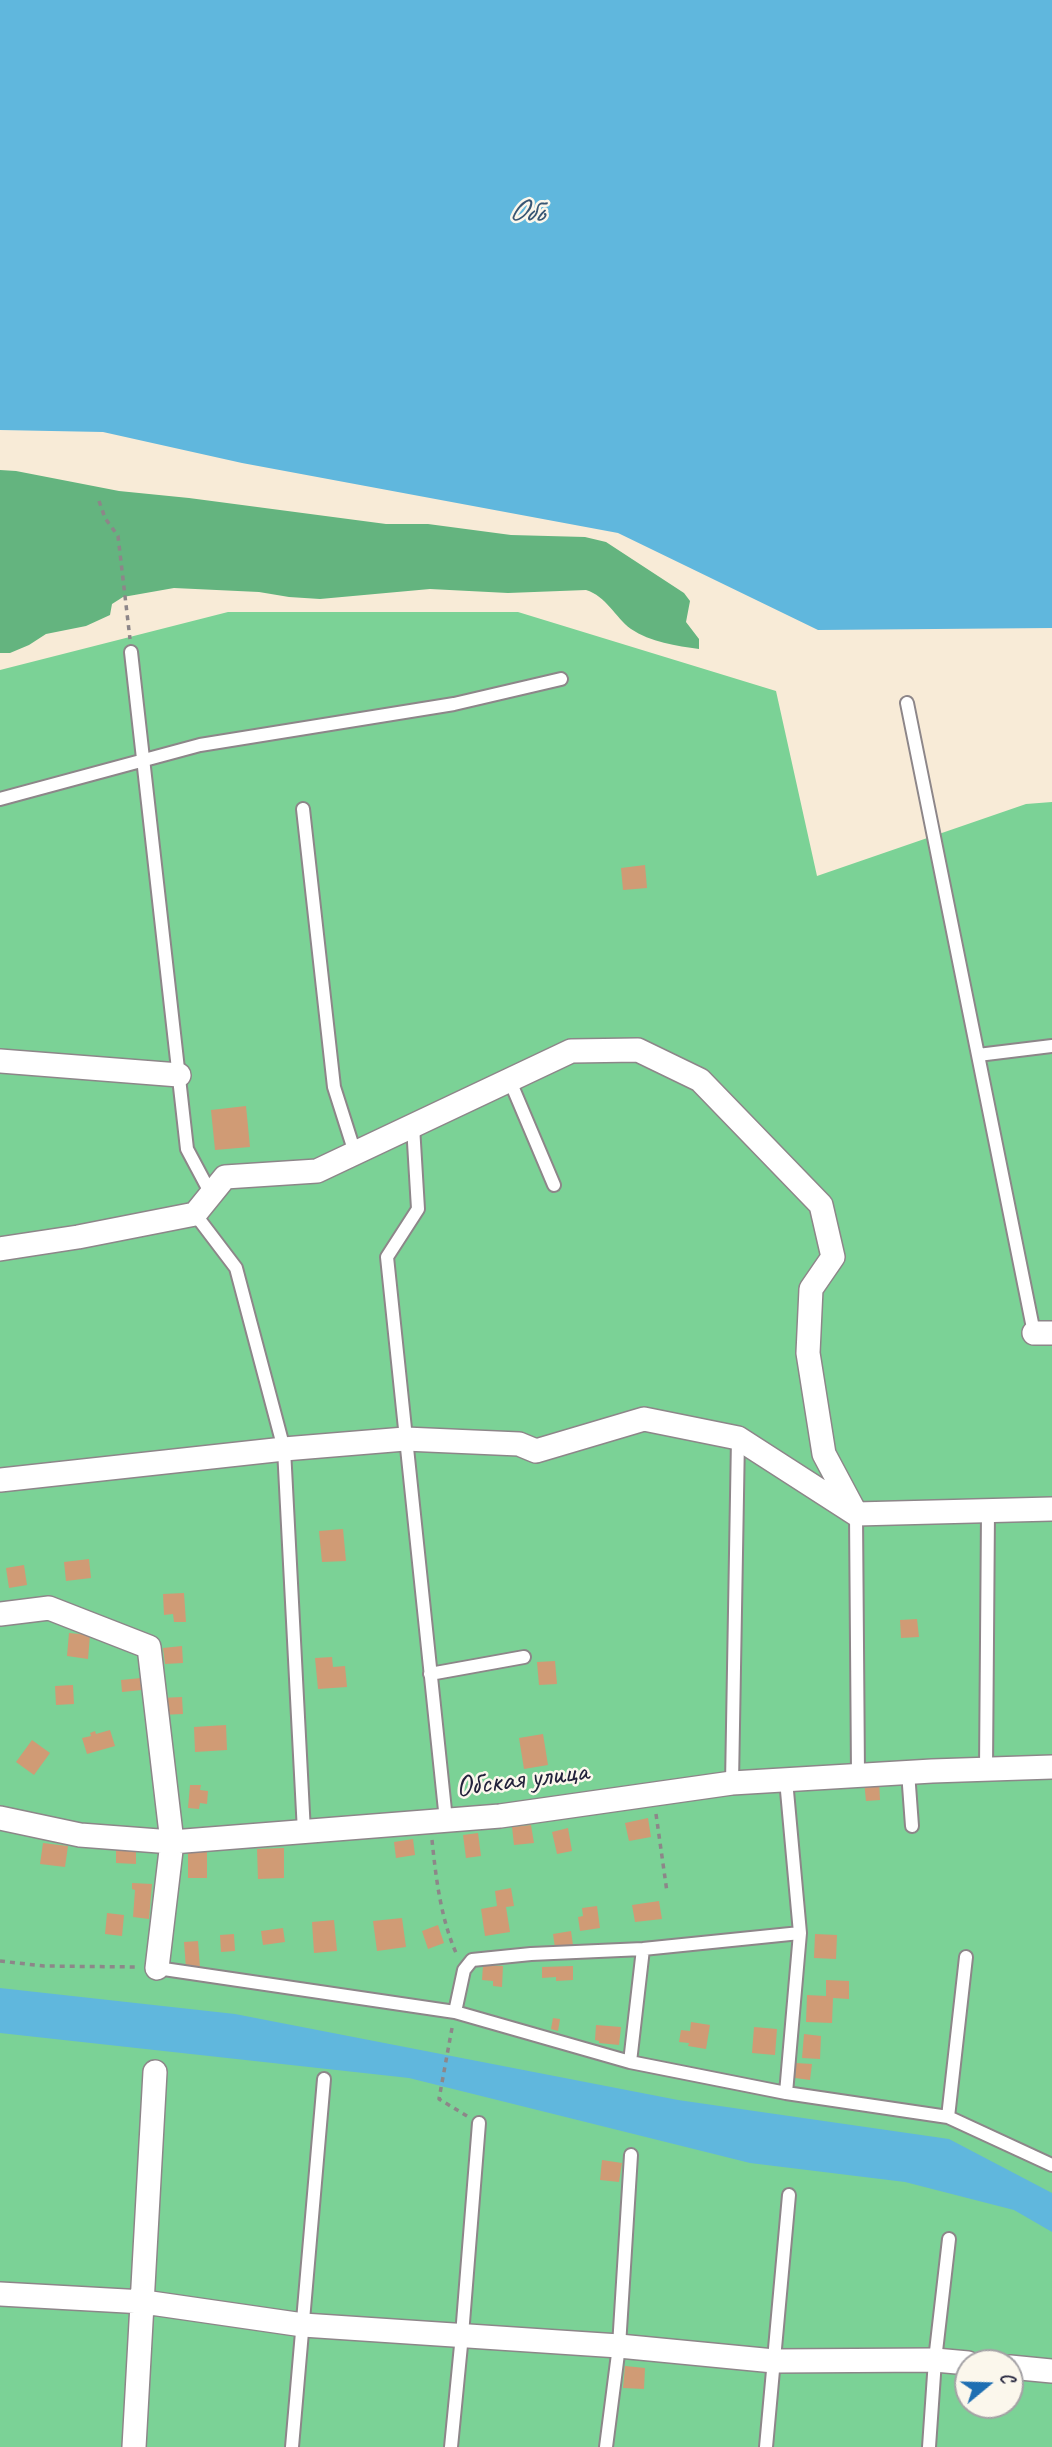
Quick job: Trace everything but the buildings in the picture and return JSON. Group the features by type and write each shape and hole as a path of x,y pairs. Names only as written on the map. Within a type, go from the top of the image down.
{"street":[{"path":"0,1249 195,1214 225,1177 317,1171 571,1051 638,1050 700,1080 821,1205 833,1257 811,1289 808,1353 824,1454 856,1514"},
{"path":"0,1061 179,1075"},
{"path":"0,1479 405,1439 519,1444 536,1451 644,1419 738,1438 856,1514 1052,1508"},
{"path":"0,1614 49,1608 149,1647 172,1842 157,1968"},
{"name":"Обская улица","path":"0,1818 80,1835 172,1842 500,1816 732,1783 908,1772 1052,1767"},
{"path":"134,2447 155,2073"},
{"path":"0,2294 144,2302 303,2325 619,2346 774,2361 954,2362"},
{"path":"1024,2368 1052,2371"}],"lane":[{"path":"131,652 187,1149 211,1194"},
{"path":"0,799 200,745 454,704 561,680"},
{"path":"907,703 978,1055 1043,1333"},
{"path":"303,809 334,1087 355,1153"},
{"path":"978,1055 1052,1046"},
{"path":"510,1080 554,1185"},
{"path":"414,1126 418,1209 387,1257 446,1820"},
{"path":"195,1214 236,1268 284,1449 303,1832"},
{"path":"732,1783 738,1438"},
{"path":"986,1769 988,1511"},
{"path":"856,1514 858,1775"},
{"path":"430,1674 524,1657"},
{"path":"908,1772 912,1826"},
{"path":"786,1780 800,1933 786,2093"},
{"path":"455,2012 464,1970 472,1960 531,1954 643,1950 800,1933"},
{"path":"630,2062 643,1950"},
{"path":"948,2117 966,1957"},
{"path":"157,1968 455,2012 630,2062 786,2093 948,2117 1052,2165"},
{"path":"292,2447 324,2079"},
{"path":"451,2447 463,2335 479,2123"},
{"path":"606,2447 619,2346 631,2155"},
{"path":"766,2447 789,2195"},
{"path":"929,2447 935,2360 949,2239"}],"path":[{"path":"99,501 105,518 118,536 131,652"},
{"path":"654,1794 667,1892"},
{"path":"446,1820 431,1833 435,1867 448,1936 464,1970"},
{"path":"0,1961 44,1966 157,1968"},
{"path":"455,2012 439,2099 479,2123"}],"green space":[{"path":"0,470 119,491 386,524 428,524 511,535 585,537 606,542 684,593 690,601 686,622 699,639 699,649 664,643 638,633 625,624 599,597 586,590 508,593 430,589 320,599 259,592 174,588 123,597 112,604 110,615 86,626 46,634 10,653 0,653"},
{"path":"228,612 518,612 776,691 817,876 1026,804 1052,802 1052,2447 0,2447 0,670"}],"water":[{"name":"Обь","path":"0,0 1052,0 1052,628 818,630 618,533 242,463 103,432 0,430"},
{"path":"0,1988 235,2014 678,2100 949,2139 1052,2193 1052,2232 1014,2210 905,2182 750,2163 409,2078 0,2033"}]}
